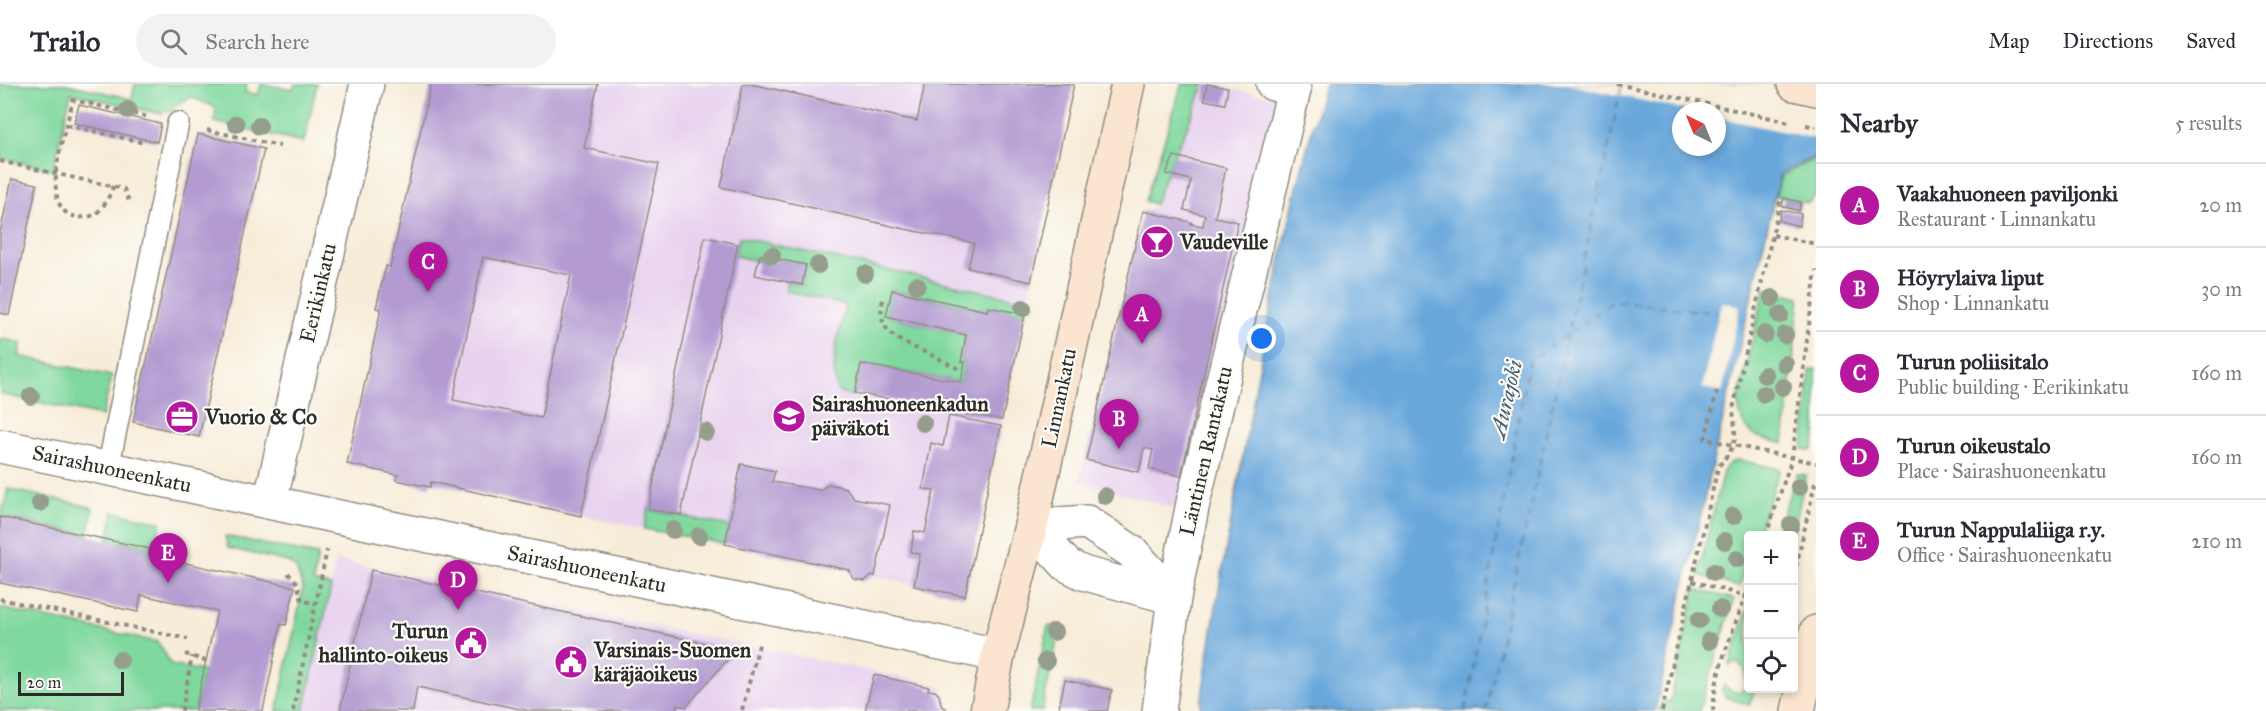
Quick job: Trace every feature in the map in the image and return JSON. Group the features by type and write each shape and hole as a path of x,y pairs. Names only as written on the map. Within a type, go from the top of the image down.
{"street":[{"name":"Eerikinkatu","path":"270,502 367,84"},
{"name":"Linnankatu","path":"987,711 998,656 1031,526 1128,84"},
{"path":"1794,84 1816,89"},
{"name":"Läntinen Rantakatu","path":"1159,711 1174,598 1193,503 1284,87"},
{"name":"Sairashuoneenkatu","path":"0,446 998,656"},
{"path":"1031,526 1087,522 1132,552 1174,598"},
{"path":"1031,526 1067,565 1083,573 1174,598"},
{"path":"1798,711 1816,632"}],"lane":[{"path":"108,469 178,123"}],"path":[{"path":"1617,84 1793,122"},
{"path":"1804,125 1816,127"},
{"path":"67,126 173,149"},
{"path":"0,161 124,189 130,203"},
{"path":"55,174 54,188 59,205 67,213 85,217 97,212 108,200 113,186"},
{"path":"1662,711 1718,467 1736,439 1733,409 1780,201"},
{"path":"1773,234 1816,244"},
{"path":"1768,531 1792,458 1816,274"},
{"path":"883,300 880,311 882,319 885,327 896,338 963,371"},
{"path":"1717,391 1705,439 1816,464"},
{"path":"1798,558 1816,479"},
{"path":"293,711 327,549"},
{"path":"288,573 297,583 302,601 316,603"},
{"path":"1692,581 1744,595"},
{"path":"0,599 188,639"},
{"path":"1713,711 1714,692 1720,665 1744,601"},
{"path":"742,711 760,641"},
{"path":"185,654 206,661"},
{"path":"182,711 192,656"}],"shaded area":[{"path":"431,84 1074,84 963,596 872,575 865,581 854,579 848,570 581,516 347,464"},
{"path":"1204,84 1279,98 1177,509 1079,482 1143,211 1147,211 1155,204 1165,172 1196,109"},
{"path":"336,560 934,684 941,688 946,697 948,711 304,711"}],"green space":[{"path":"0,84 67,84 132,99 135,84 247,84 245,92 258,95 261,84 293,89 295,84 317,84 304,142 214,122 216,110 213,106 191,97 174,106 172,112 163,111 162,114 71,93 53,170 0,158"},
{"path":"1182,84 1204,84 1155,204 1145,201"},
{"path":"1816,158 1816,195 1808,203 1776,196 1781,176"},
{"path":"739,237 1009,297 1026,306 1025,314 988,307 987,311 892,290 887,316 966,335 961,362 965,362 961,382 862,364 855,393 850,396 838,392 834,370 836,348 846,305 786,291 786,282 802,285 806,265 760,255 758,261 735,256"},
{"path":"1765,288 1800,297 1784,443 1765,439 1751,432 1742,420 1739,411 1738,400"},
{"path":"0,339 19,342 21,345 19,356 112,376 102,416 0,394"},
{"path":"1816,369 1816,436 1810,451 1803,449 1810,370"},
{"path":"1739,460 1780,469 1758,531 1744,531 1744,571 1739,587 1698,575 1723,472"},
{"path":"1797,474 1806,475 1793,531 1776,531"},
{"path":"8,489 91,507 93,510 88,535 1,517"},
{"path":"648,509 729,526 725,544 644,529"},
{"path":"114,512 161,522 154,556 149,555 150,548 108,539"},
{"path":"225,536 318,555 313,582 331,586 304,711 277,711 303,588 296,568 288,562 228,548"},
{"path":"1695,589 1734,599 1699,711 1659,711 1662,701 1670,703"},
{"path":"0,608 157,642 171,665 204,671 195,711 0,711"},
{"path":"1744,621 1744,668 1736,662 1729,665"},
{"path":"1048,626 1060,628 1042,711 1030,711"},
{"path":"1724,685 1733,692 1740,692 1744,688 1744,693 1754,693 1749,705 1725,697 1722,691"}],"water":[{"name":"Aurajoki","path":"1325,84 1816,84 1816,156 1780,174 1655,711 1200,711 1224,559 1267,325 1293,204"}],"pier":[{"path":"1567,84 1816,84 1816,139 1726,119 1726,102 1672,102 1672,107"},
{"path":"1721,302 1740,306 1722,392 1702,388"}],"building":[{"path":"431,84 598,84 584,148 659,164 581,516 431,482 430,487 396,480 398,475 347,464 381,309 376,308 386,266 390,267","holes":["483,257 571,275 541,418 453,400"]},
{"path":"743,84 917,121 925,84 1074,84 1031,282 968,268 974,243 721,187"},
{"path":"1207,84 1228,88 1225,104 1204,100"},
{"path":"79,105 161,124 157,142 74,123"},
{"path":"198,134 264,149 199,437 133,422"},
{"path":"1174,156 1226,168 1215,217 1238,222 1181,476 1149,469 1153,450 1144,448 1139,472 1086,460 1143,211 1203,226 1205,215 1184,210 1191,180 1166,174"},
{"path":"12,179 37,184 9,315 0,313 0,233"},
{"path":"1784,198 1801,202 1799,211 1782,206"},
{"path":"1781,210 1801,214 1799,226 1779,221"},
{"path":"705,237 738,244 681,515 648,509"},
{"path":"760,255 806,265 802,285 755,275"},
{"path":"892,290 987,311 988,307 1025,314 1002,420 855,393 861,364 961,382 965,362 961,362 966,335 886,316"},
{"path":"949,416 1001,426 965,596 914,586 920,554 911,552 914,531 925,533 934,490 923,489 931,443 943,446"},
{"path":"741,464 775,471 772,482 820,490 829,484 846,488 854,498 890,505 875,576 872,575 865,581 854,579 849,570 725,544"},
{"path":"0,517 151,549 149,555 295,587 286,625 281,624 263,711 195,711 217,611 141,595 138,612 0,583"},
{"path":"371,570 736,650 686,707 677,705 676,711 529,711 417,687 413,711 340,711"},
{"path":"874,675 929,687 928,690 935,691 939,695 942,707 946,708 946,711 865,711"},
{"path":"1065,680 1112,690 1107,711 1058,711"}],"ferry route":[{"path":"1486,711 1622,84"},
{"path":"1465,711 1529,362 1614,301 1718,313"}],"place":[{"name":"Vaudeville","path":"1157,242"},
{"name":"Turun poliisitalo","path":"428,292"},
{"name":"Vaakahuoneen paviljonki","path":"1142,344"},
{"name":"Sairashuoneenkadun päiväkoti","path":"789,416"},
{"name":"Vuorio & Co","path":"182,417"},
{"name":"Höyrylaiva liput","path":"1119,449"},
{"name":"Turun Nappulaliiga r.y.","path":"168,583"},
{"name":"Turun oikeustalo","path":"458,610"},
{"name":"Turun hallinto-oikeus","path":"471,643"},
{"name":"Varsinais-Suomen käräjäoikeus","path":"571,662"}]}
